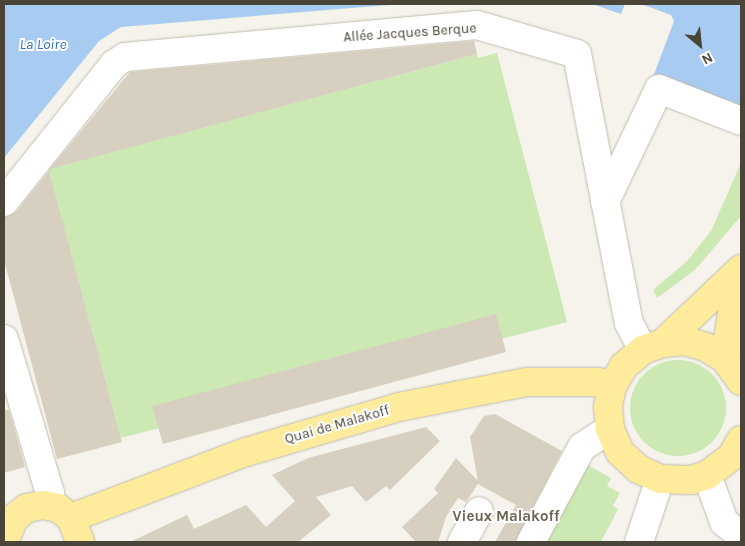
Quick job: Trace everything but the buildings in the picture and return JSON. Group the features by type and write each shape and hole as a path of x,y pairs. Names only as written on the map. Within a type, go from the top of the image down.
{"main road":[{"path":"741,269 653,347 624,366 612,386 608,407 610,429 628,461 660,479 691,480 707,475 732,456 741,440"},
{"path":"725,359 733,307 741,276"},
{"path":"653,347 696,344 725,359 741,381"},
{"name":"Quai de Malakoff","path":"6,530 27,508 68,522 246,452 399,407 527,382 598,382 612,386"}],"street":[{"name":"Allée Jacques Berque","path":"4,202 114,64 125,58 477,26 577,54 629,323 653,347"},
{"path":"605,202 659,89 741,121"},
{"path":"4,339 24,422 50,493 68,522"},
{"path":"531,542 582,447 610,429"},
{"path":"707,475 724,522 741,536"},
{"path":"639,542 660,479"},
{"path":"462,542 479,511"}],"green space":[{"path":"497,53 567,322 121,438 48,169 477,54 478,58"},
{"path":"741,163 740,217 695,270 657,298 653,290 687,261 711,231"},
{"path":"678,360 696,364 712,374 722,390 726,408 722,426 712,442 696,452 678,456 660,452 644,442 634,426 630,408 634,390 644,374 660,364"},
{"path":"584,463 611,478 607,486 620,493 613,506 618,509 601,542 541,542"}],"water":[{"name":"La Loire","path":"4,4 401,4 121,27 99,41 4,158"},
{"path":"592,4 625,4 621,14"},
{"path":"641,4 741,4 741,111 653,77 674,21 671,15"}],"district":[{"name":"Vieux Malakoff","path":"506,517"}]}
